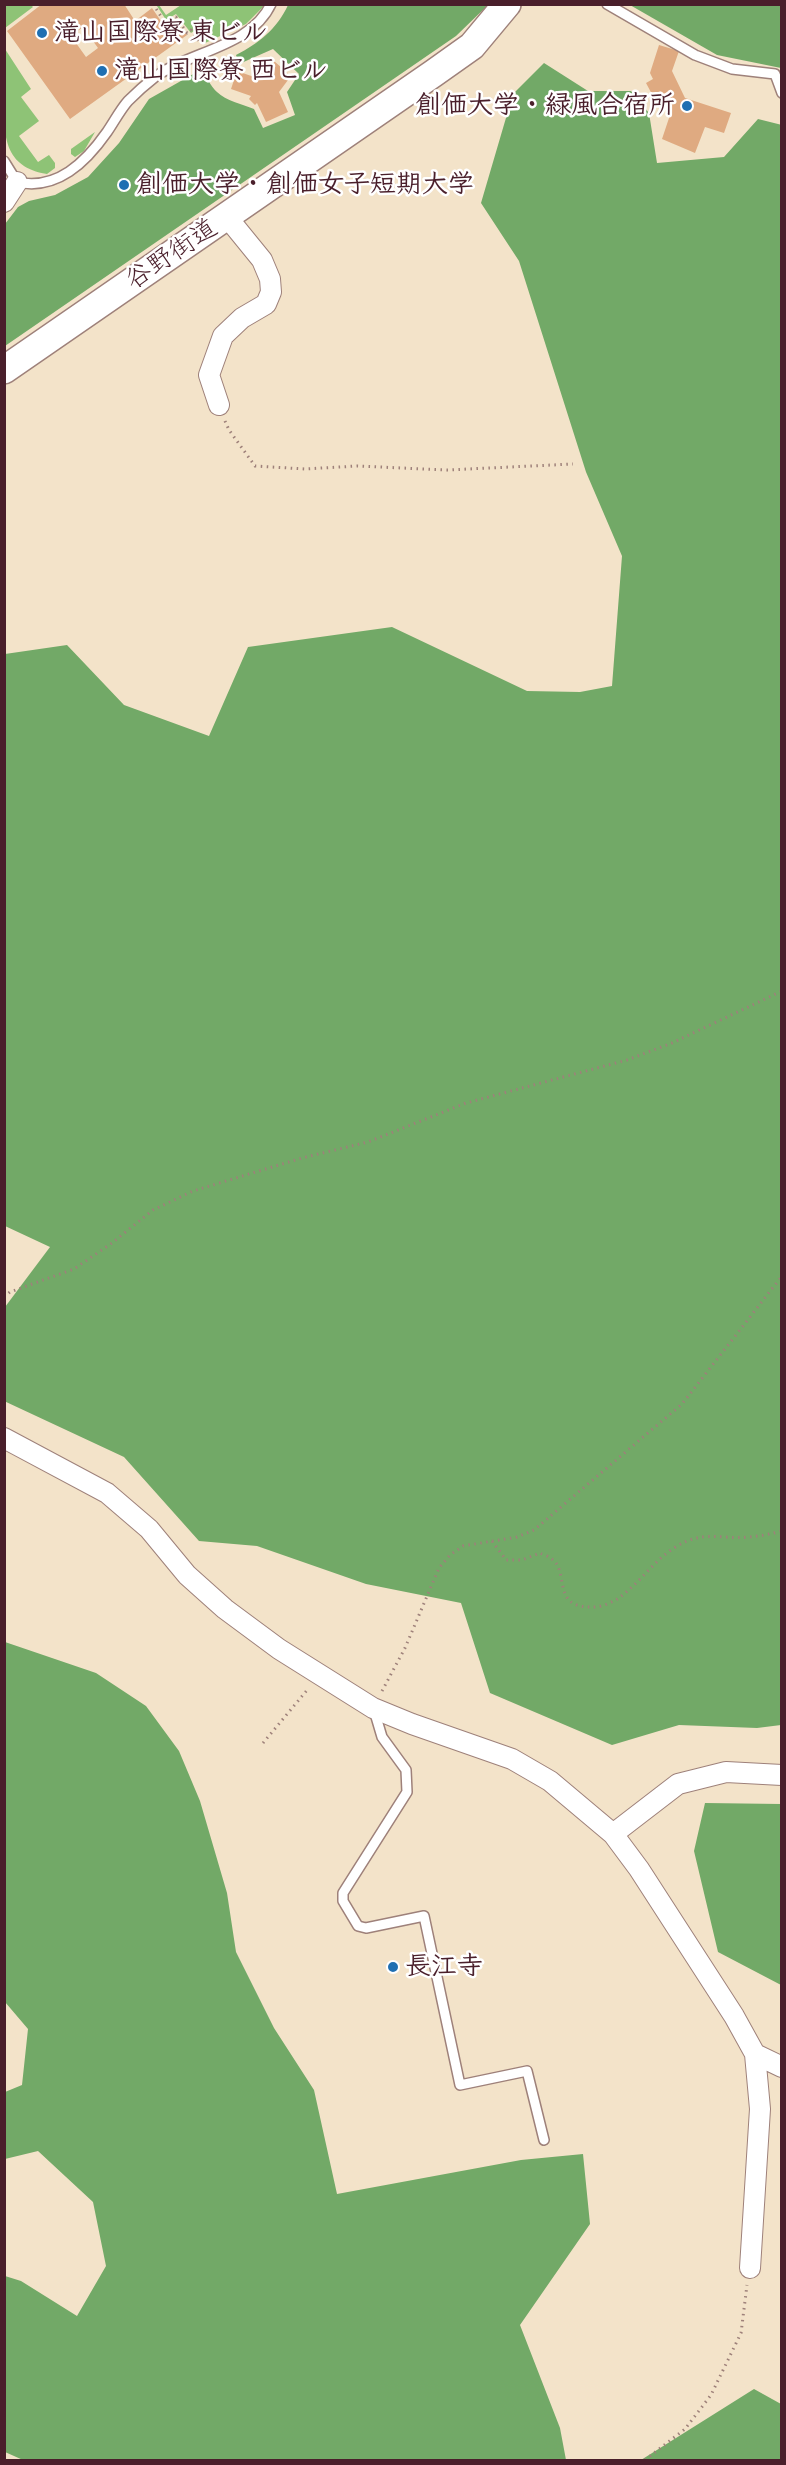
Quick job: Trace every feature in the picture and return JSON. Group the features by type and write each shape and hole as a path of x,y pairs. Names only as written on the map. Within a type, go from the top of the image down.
{"main road":[{"name":"谷野街道","path":"4,370 472,46 507,4"}],"street":[{"path":"4,202 17,182"},
{"path":"219,405 209,375 223,336 242,318 266,304 271,292 270,279 262,260 227,217"},
{"path":"4,1438 107,1493 149,1529 187,1575 225,1609 279,1649 374,1708 412,1724 512,1759 550,1781 613,1834 639,1869 734,2016 755,2054 759,2109 750,2268"},
{"path":"613,1834 678,1784 726,1772 782,1774"},
{"path":"755,2054 782,2067"}],"lane":[{"path":"4,161 17,182 28,185 65,175 84,162 127,102 157,76 245,33 268,11 271,4"},
{"path":"607,4 695,55 732,69 776,74 782,93"},
{"path":"374,1708 382,1737 406,1770 407,1792 344,1893 343,1901 358,1926 366,1928 424,1916 460,2085 527,2071 544,2139"}],"path":[{"path":"153,4 166,24 176,17 187,33 191,30 202,45"},
{"path":"219,405 229,430 255,466 305,469 357,466 447,470 573,464"},
{"path":"4,1297 10,1292 74,1269 112,1243 153,1210 193,1191 302,1158 368,1142 466,1103 627,1060 672,1043 782,992"},
{"path":"374,1708 405,1648 440,1568 450,1555 464,1546 517,1537 534,1530 682,1404 782,1276"},
{"path":"491,1541 506,1560 522,1560 540,1553 552,1558 560,1569 564,1594 573,1604 590,1608 608,1605 625,1595 657,1560 688,1540 720,1535 748,1538 782,1531"},
{"path":"263,1743 320,1675"},
{"path":"645,2460 685,2429 711,2395 741,2333 750,2268"}],"green space":[{"path":"5,4 31,5 33,7 5,28"},
{"path":"159,5 166,15 181,5 265,5 246,24 203,44 194,31 191,33 176,14 166,20 157,6"},
{"path":"288,5 488,5 456,36 5,346 5,224 18,207 29,201 55,195 88,177 119,143 149,99 195,73 207,79 225,98 254,109 263,128 295,115 287,92 299,74 273,49 239,64 236,55 252,46 266,34 284,14"},
{"path":"630,5 781,5 781,68 717,55"},
{"path":"5,49 31,89 21,97 39,121 19,136 38,162 49,155 55,163 55,168 47,174 22,165 9,148 4,115"},
{"path":"544,63 588,91 631,91 649,113 657,163 724,157 758,119 782,125 781,1725 757,1728 679,1725 612,1745 490,1693 461,1603 366,1584 257,1546 199,1541 124,1457 4,1401 5,1307 50,1247 5,1226 5,654 67,645 124,705 209,736 248,647 392,627 527,691 580,692 612,686 622,556 586,472 519,261 481,203 513,94"},
{"path":"95,132 84,151 75,157 71,154 71,149"},
{"path":"5,1642 96,1673 146,1706 179,1751 200,1801 227,1893 236,1952 274,2028 314,2090 337,2194 521,2160 583,2154 590,2224 520,2325 560,2428 566,2460 23,2460 5,2452 5,2276 21,2281 77,2316 106,2266 93,2202 38,2151 5,2159 5,2092 22,2085 28,2029 5,2002"},
{"path":"705,1803 781,1804 781,1985 718,1952 694,1851"},
{"path":"754,2389 781,2404 781,2460 641,2460"}],"building":[{"path":"42,4 124,4 135,21 152,8 165,27 175,20 187,35 70,119 7,31","holes":["83,27 98,48 86,57 71,36"]},
{"name":"創価大学・緑風合宿所","path":"659,45 679,51 672,71 685,98 731,113 724,133 705,127 695,153 662,139 670,115 660,95 654,98 646,83 653,79 650,73"},
{"path":"274,61 291,76 279,92 288,112 266,122 257,103 255,105 249,99 251,96 231,89 237,71 257,78"}],"place":[{"name":"滝山国際寮 東ビル","path":"42,33"},
{"name":"滝山国際寮 西ビル","path":"102,71"},
{"name":"創価大学・緑風合宿所","path":"687,106"},
{"name":"創価大学・創価女子短期大学","path":"124,185"},
{"name":"長江寺","path":"393,1967"}]}
